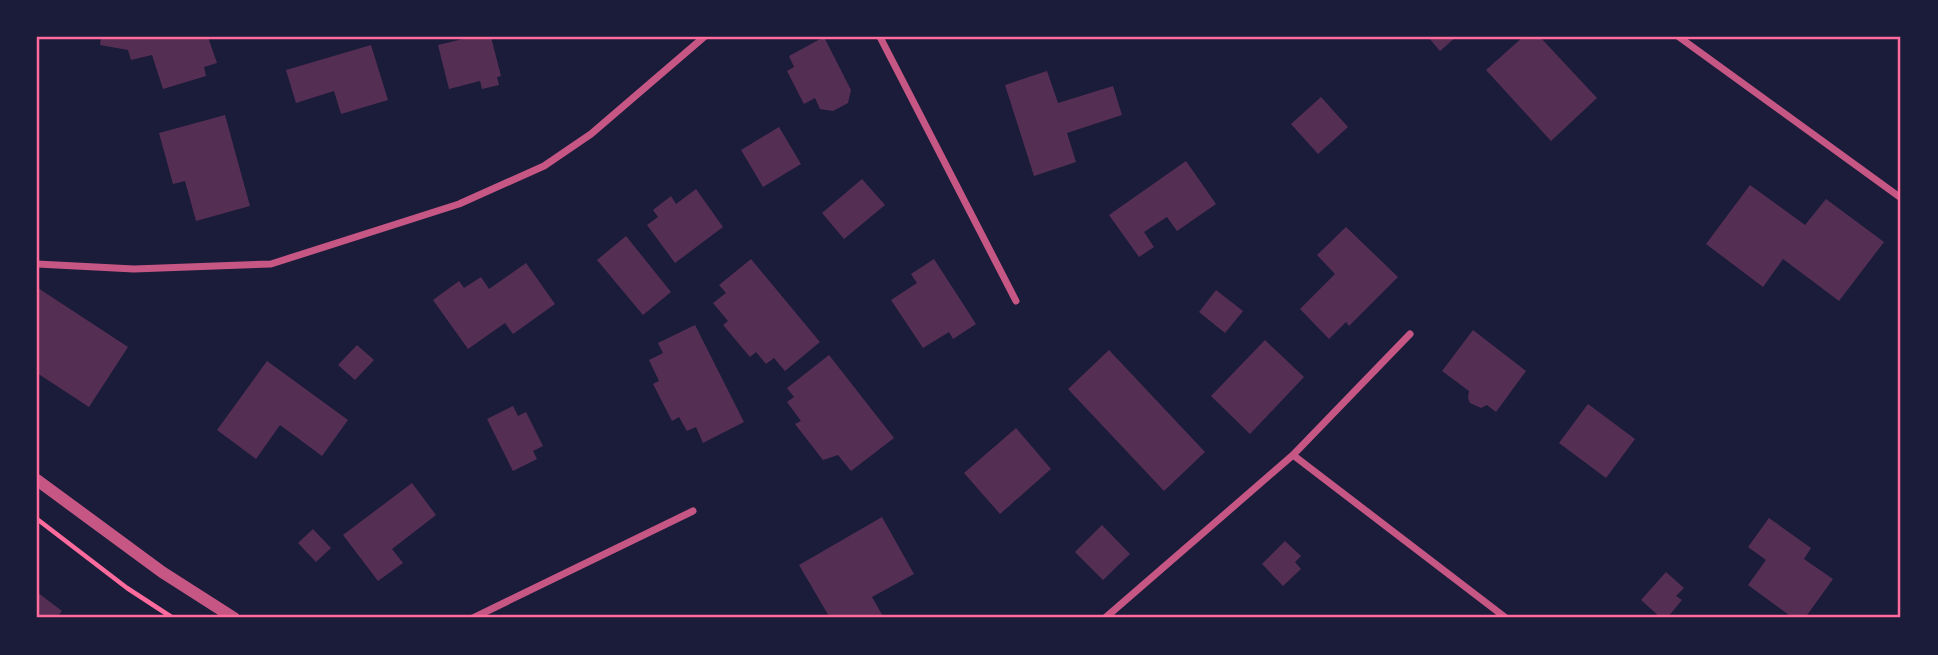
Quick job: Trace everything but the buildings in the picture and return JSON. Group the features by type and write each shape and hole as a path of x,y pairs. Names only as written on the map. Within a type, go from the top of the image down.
{"street":[{"path":"37,264 134,269 271,264 459,204 544,166 591,134 704,37"},
{"path":"880,37 1016,301"},
{"path":"1679,37 1901,198"},
{"path":"1105,618 1293,454 1410,334"},
{"path":"1293,454 1506,618"},
{"path":"37,480 162,572 234,618"},
{"path":"473,618 693,511"}],"path":[{"path":"37,519 127,588 173,618"}]}
